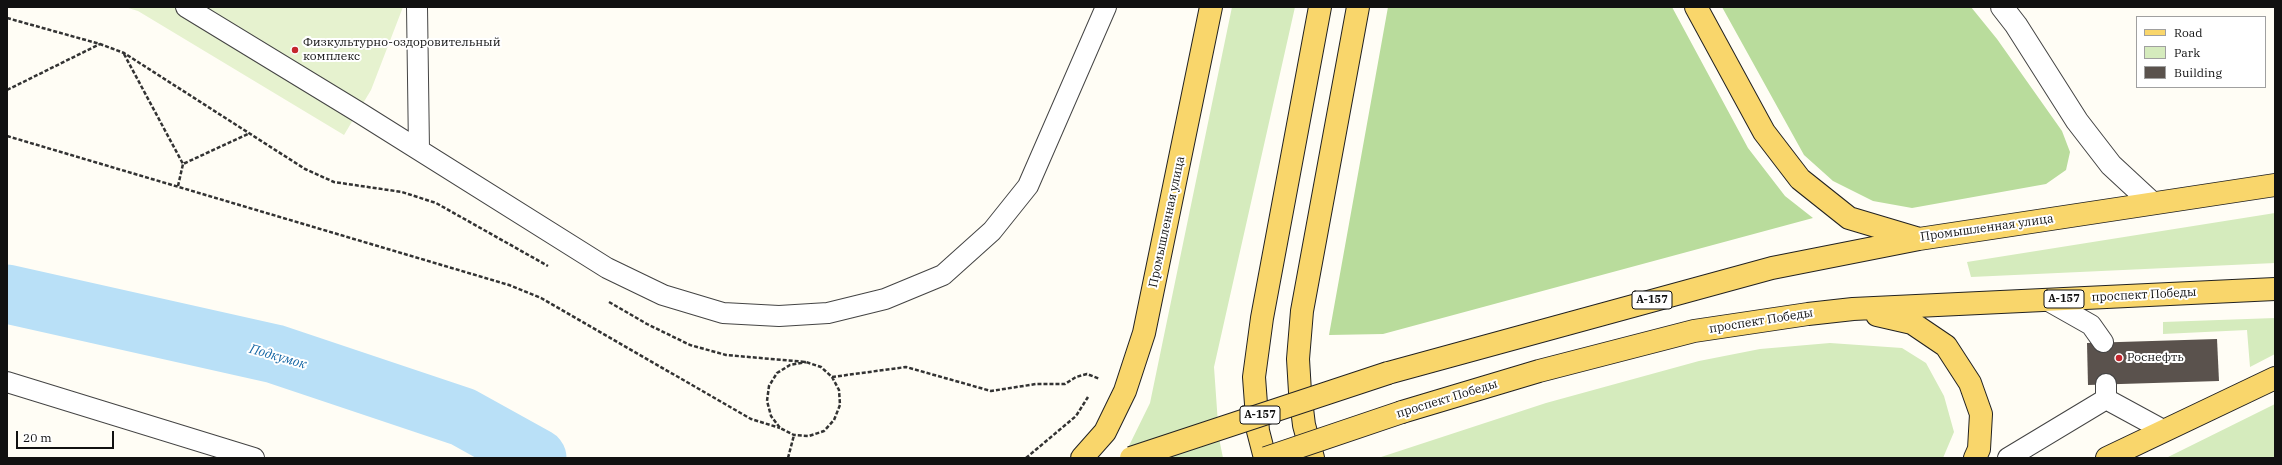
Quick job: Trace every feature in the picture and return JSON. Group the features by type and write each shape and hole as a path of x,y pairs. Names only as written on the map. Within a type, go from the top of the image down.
{"main road":[{"name":"Промышленная улица","path":"1082,458 1105,432 1125,390 1144,333 1211,7"},
{"path":"1265,458 1258,431 1254,377 1262,318 1320,7"},
{"path":"1313,458 1304,425 1300,392 1298,359 1302,311 1358,7"},
{"name":"Промышленная улица","path":"1696,7 1764,132 1800,179 1849,218 1919,239 2275,185"},
{"name":"А-157","path":"1131,458 1388,373 1772,268 1919,239"},
{"name":"проспект Победы","path":"1265,458 1402,412 1539,371 1694,331 1808,314 1853,309 2275,289"},
{"path":"1853,309 1912,324 1946,346 1970,383 1980,414 1980,449 1975,458"},
{"path":"2107,458 2162,430 2275,378"}],"street":[{"path":"2002,7 2016,25 2077,121 2111,165 2152,203"}],"lane":[{"path":"186,7 419,150 607,268 663,294 723,313 779,316 828,313 885,299 943,275 992,231 1028,186 1106,7"},
{"path":"417,7 419,150"},
{"path":"2045,299 2092,326 2103,342"},
{"path":"7,382 254,458"},
{"path":"2008,458 2106,392 2162,430"}],"path":[{"path":"7,18 100,44 124,53 305,169 334,182 402,192 436,203 553,268"},
{"path":"7,90 100,44"},
{"path":"124,53 183,164 178,186"},
{"path":"183,164 250,133"},
{"path":"7,136 509,285 541,298 752,419 780,428 794,435 809,436 824,431 834,420 840,406 839,390 832,377 821,367 806,362 726,355 690,345 647,324 606,300"},
{"path":"780,428 771,416 767,401 769,386 777,373 790,365 806,362"},
{"path":"832,377 906,367 991,390 1036,384 1065,384 1076,377 1087,374 1100,379"},
{"path":"1096,385 1103,372"},
{"path":"1026,458 1076,416 1092,392"},
{"path":"788,458 794,435"}],"green space":[{"name":"Физкультурно-оздоровительный комплекс","path":"125,7 403,7 371,90 344,135 138,11"},
{"path":"1232,7 1295,7 1214,367 1219,438 1223,458 1123,458 1150,403"},
{"path":"1388,7 1672,7 1748,148 1785,196 1813,218 1383,334 1329,335"},
{"path":"1722,7 1971,7 1997,39 2062,131 2070,152 2066,170 2046,184 1912,208 1873,201 1833,181 1804,155"},
{"path":"2275,213 2275,263 1971,277 1967,262"},
{"path":"2275,318 2275,354 2250,367 2247,330 2163,334 2163,322"},
{"path":"1830,343 1902,348 1926,363 1944,396 1954,432 1943,458 1378,458 1546,403 1699,361 1760,349"},
{"path":"2275,404 2275,458 2166,458"}],"building":[{"path":"2217,339 2219,381 2088,385 2087,343"}],"waterway":[{"name":"Подкумок","path":"7,294 275,354 463,417 537,458"}],"place":[{"name":"Физкультурно-оздоровительный комплекс","path":"295,50"},
{"name":"Роснефть","path":"2119,358"}]}
